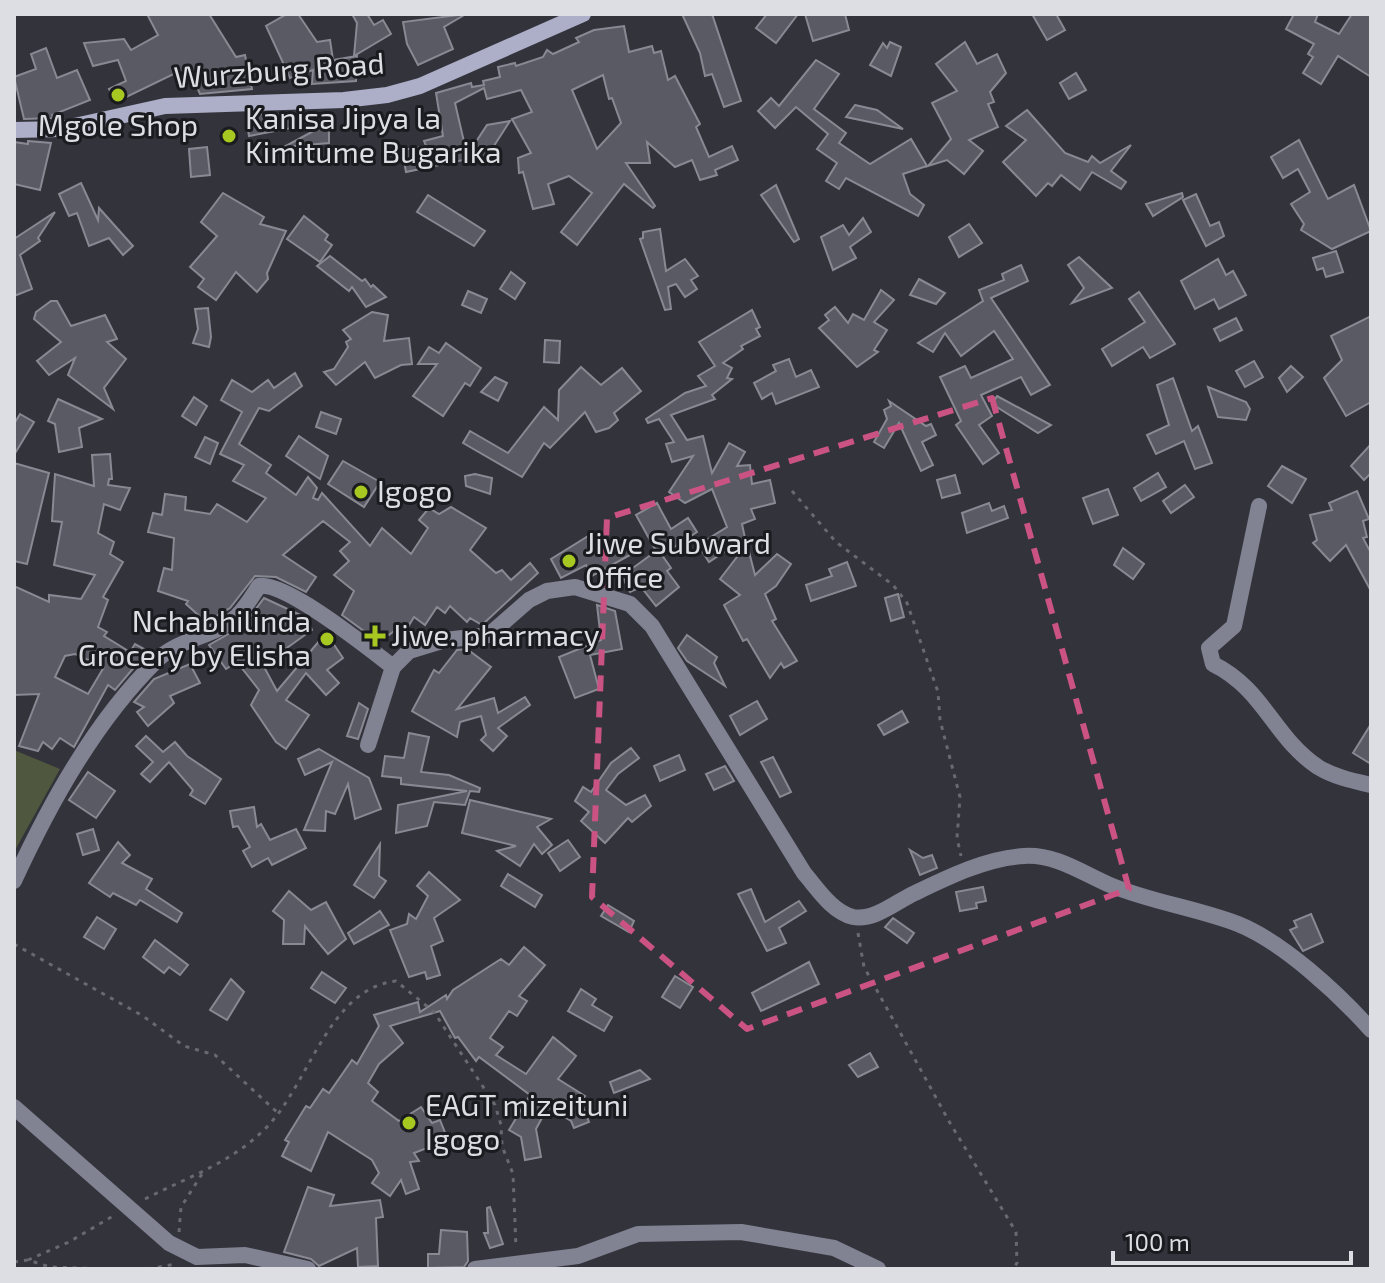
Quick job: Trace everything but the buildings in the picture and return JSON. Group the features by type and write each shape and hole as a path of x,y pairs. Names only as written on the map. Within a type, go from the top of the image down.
{"main road":[{"name":"Wurzburg Road","path":"14,130 61,129 165,106 344,100 387,95 420,86 583,14"}],"street":[{"path":"1259,506 1234,626 1209,648 1213,664 1248,687 1299,752 1320,768 1371,785"},
{"path":"14,881 53,804 89,747 140,680 173,647 238,615 259,586 272,587 325,616 393,667"},
{"path":"368,745 393,667 409,651 445,640 489,635 529,600 547,591 575,587 630,604 652,626 804,873 835,908 855,917 881,912 966,871 1000,859 1026,855 1057,859 1158,902 1239,925 1269,940 1354,1011 1371,1030"},
{"path":"14,1107 169,1243 197,1257 245,1255 308,1269"},
{"path":"475,1269 519,1263 580,1262 638,1234 741,1232 834,1248 878,1269"}],"path":[{"path":"792,491 836,542 893,585 907,603 938,692 940,720 960,797 957,838 966,871"},
{"path":"855,917 864,967 950,1123 1016,1232 1017,1263 1013,1269"},
{"path":"14,944 143,1016 184,1046 215,1055 278,1113"},
{"path":"14,1262 28,1260 69,1242 128,1207 202,1174 258,1135 278,1113 310,1067 345,1006 387,982 396,981 434,1012 495,1105 501,1125 502,1146 513,1174 515,1243 519,1263"},
{"path":"169,1243 179,1235 181,1207 202,1174"},
{"path":"28,1260 50,1267 107,1269"}],"highlighted area":[{"path":"992,398 1129,889 747,1029 592,897 607,518"}],"green space":[{"path":"14,750 60,769 14,852"}],"place":[{"name":"Mgole Shop","path":"118,95"},
{"name":"Kanisa Jipya la Kimitume Bugarika","path":"229,136"},
{"name":"Igogo","path":"361,492"},
{"name":"Jiwe Subward Office","path":"569,561"},
{"name":"Jiwe. pharmacy","path":"375,636"},
{"name":"Nchabhilinda Grocery by Elisha","path":"327,639"},
{"name":"EAGT mizeituni Igogo","path":"409,1123"}]}
